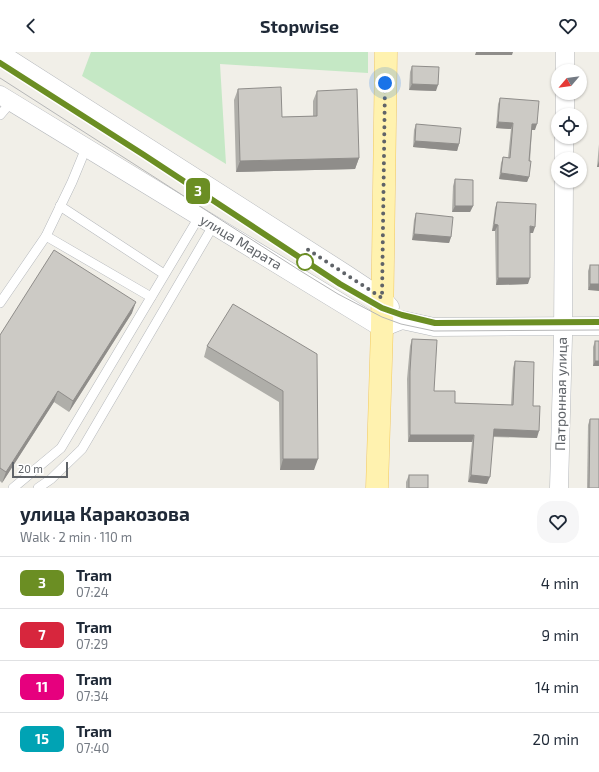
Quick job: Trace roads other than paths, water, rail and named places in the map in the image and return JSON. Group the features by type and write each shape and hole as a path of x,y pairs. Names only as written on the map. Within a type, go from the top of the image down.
{"main road":[{"path":"377,488 382,328 386,52"}],"street":[{"path":"565,64 566,52"},
{"name":"улица Марата","path":"0,54 382,298 402,320"},
{"name":"улица Марата","path":"4,104 86,148 382,328"},
{"name":"Патронная улица","path":"559,488 564,188"},
{"path":"382,328 402,320 434,327 599,326"}],"lane":[{"path":"0,303 46,236 86,148"},
{"path":"60,206 164,274"},
{"path":"13,488 61,448 164,274 206,221"},
{"path":"38,488 82,449 206,221"},
{"path":"46,236 151,297"}],"tram line":[{"path":"0,63 144,155 340,284 382,308 402,315 435,323 599,322"},
{"name":"3","path":"0,63 144,155 340,284 382,308 402,315 435,323 599,322"},
{"path":"0,78 299,270 338,294 382,317 401,324 434,331 599,330"}]}
